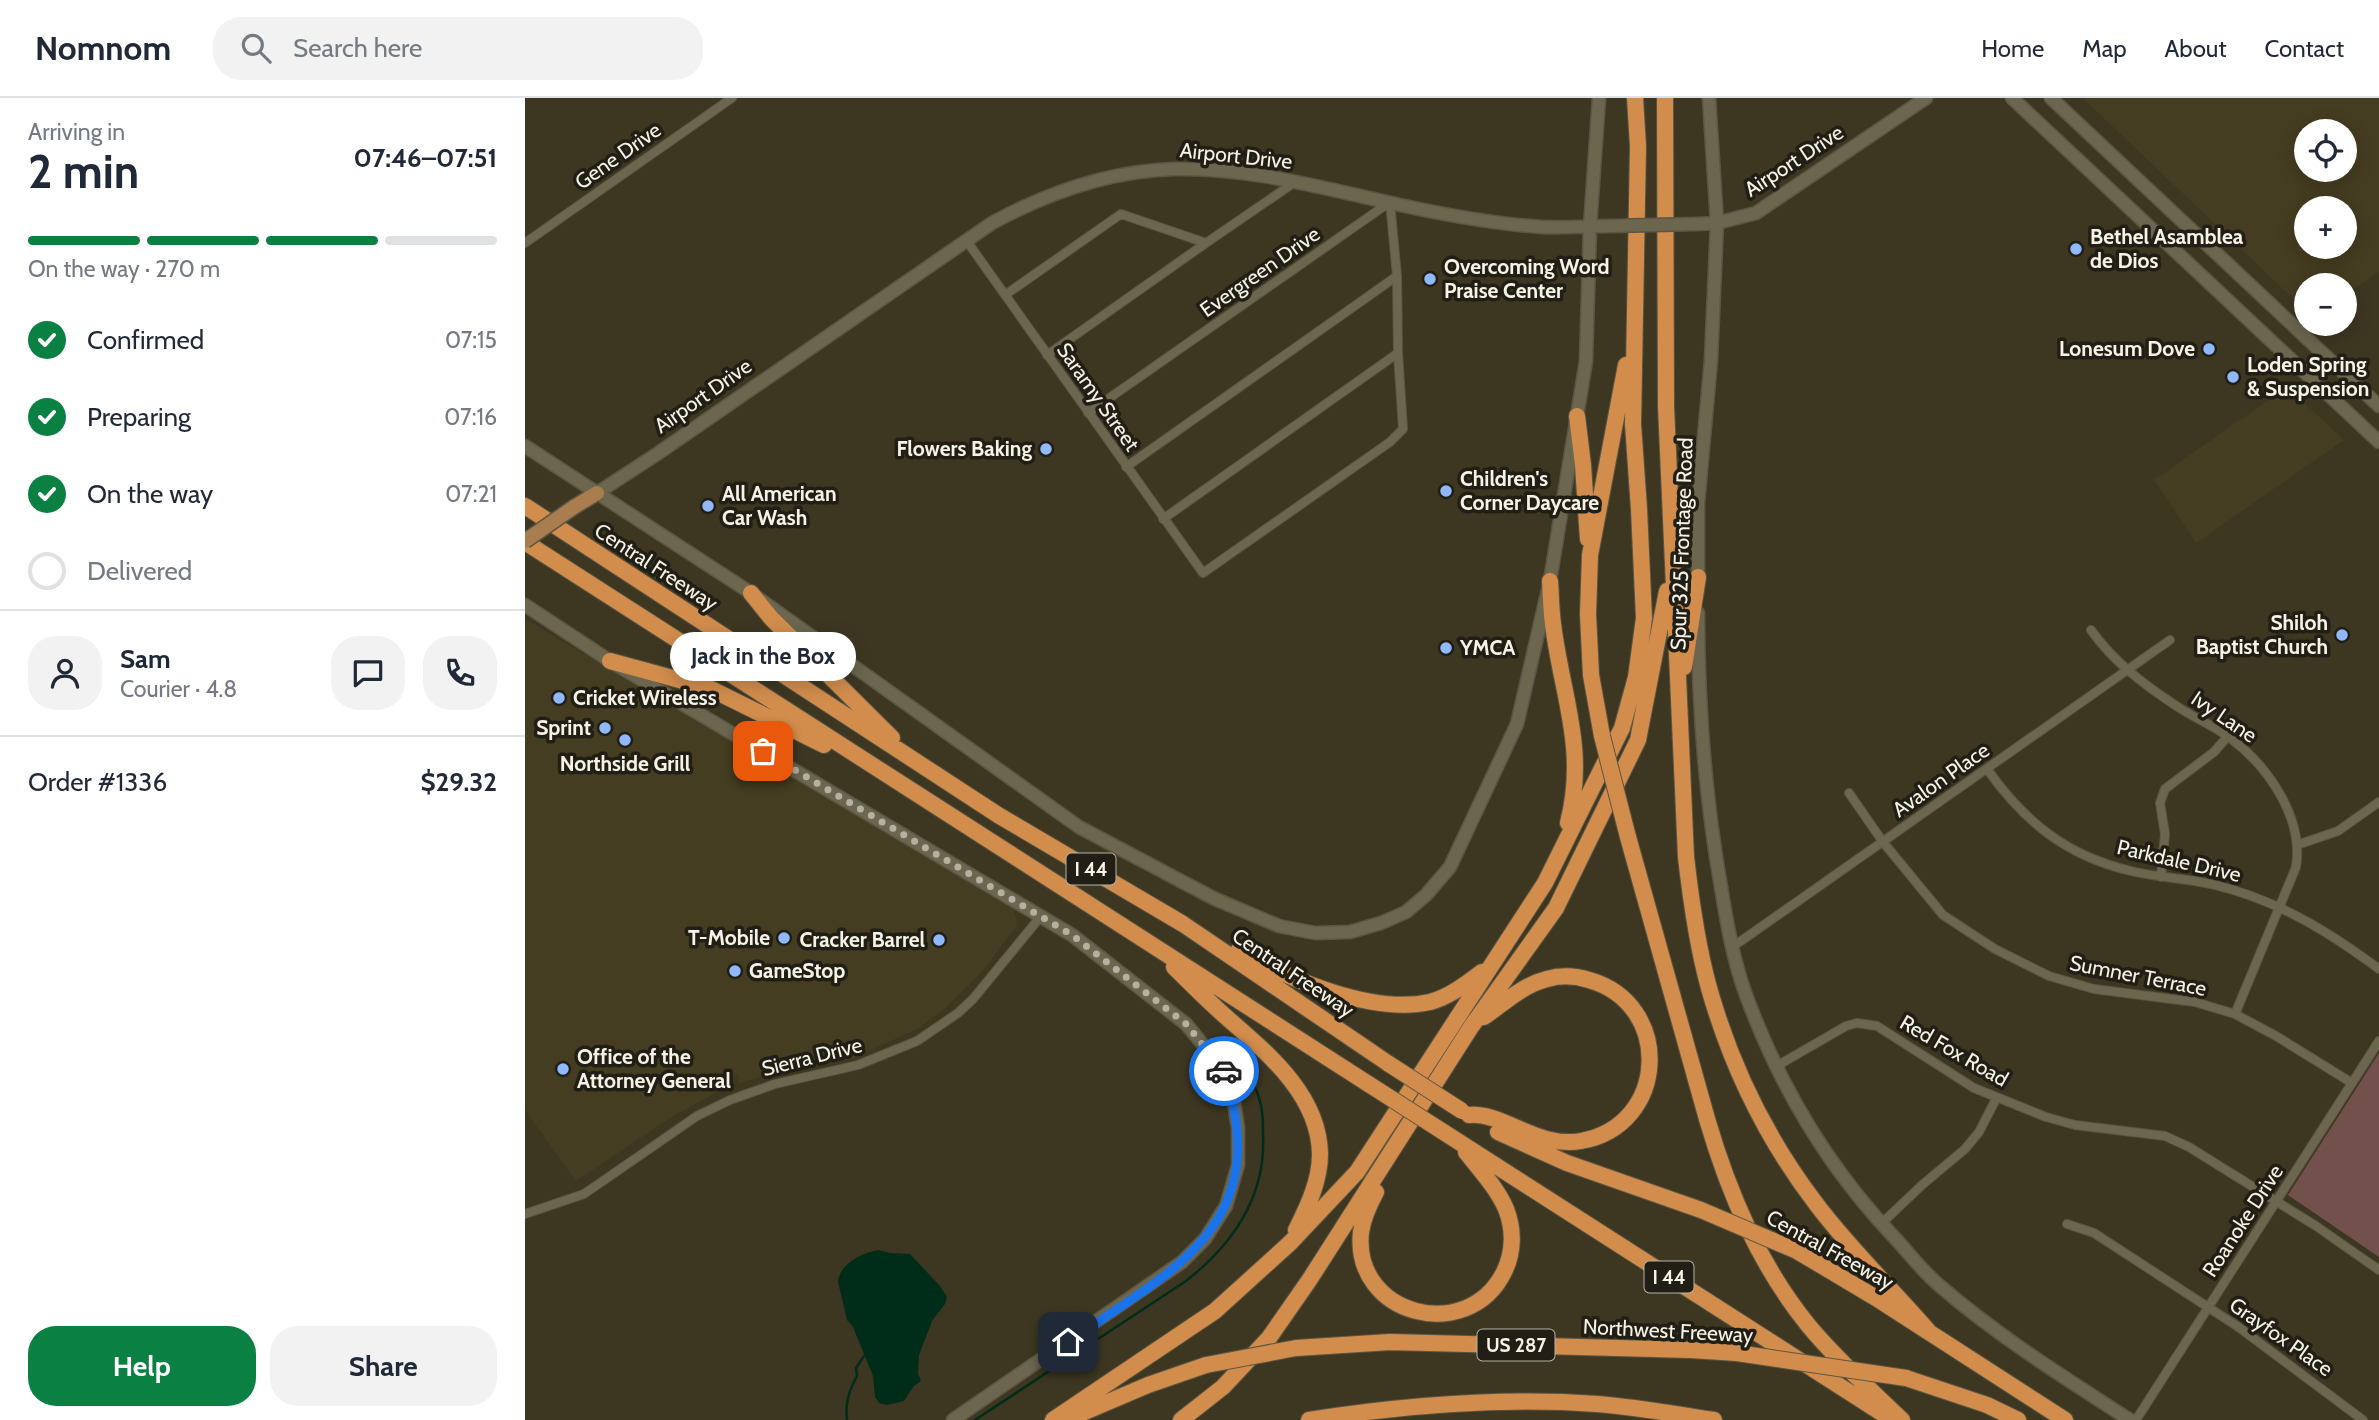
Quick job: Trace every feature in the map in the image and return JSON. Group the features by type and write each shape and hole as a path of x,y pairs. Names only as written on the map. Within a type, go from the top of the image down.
{"highway":[{"path":"1053,1420 1215,1311 1290,1243 1357,1172 1545,883 1622,728 1636,677 1643,618 1633,424 1637,145 1635,98"},
{"path":"1665,98 1666,406 1686,857 1694,922 1708,986 1725,1038 1751,1096 1789,1166 1826,1216 1930,1332"},
{"path":"1590,555 1635,321"},
{"path":"1577,415 1590,555 1588,614 1591,676 1602,736 1719,1162 1762,1258 1808,1325 1902,1420"},
{"name":"Central Freeway","path":"525,506 998,815 1183,924 1465,1113 1540,1153 1701,1210 1797,1251 1930,1332 2065,1420"},
{"name":"I 44","path":"525,541 1893,1420"},
{"path":"1181,1420 1223,1387 1269,1338 1471,1027 1556,908 1638,740 1673,561"},
{"path":"1678,707 1698,577"},
{"path":"1550,581 1553,625 1576,753 1575,795 1560,855"},
{"path":"751,593 771,618 913,760"},
{"path":"610,661 709,688 893,778"},
{"path":"1183,924 1208,932 1269,968 1327,989 1380,1002 1430,1002 1457,989 1489,967"},
{"path":"1150,944 1271,1058 1294,1084 1308,1107 1319,1141 1319,1165 1313,1192 1290,1243"},
{"path":"1465,1113 1481,1114 1540,1138 1566,1142 1582,1141 1622,1123 1631,1113 1646,1087 1650,1061 1645,1029 1631,1006 1602,984 1585,979 1567,976 1548,978 1531,984 1471,1027"},
{"path":"1394,1148 1392,1160 1366,1212 1361,1233 1364,1262 1370,1276 1391,1300 1405,1309 1425,1314 1441,1314 1469,1307 1485,1296 1503,1275 1511,1250 1512,1236 1506,1210 1499,1195 1461,1144"},
{"name":"Northwest Freeway","path":"1067,1420 1149,1385 1206,1365 1296,1348 1390,1342 1737,1353 1906,1378 1976,1401 2018,1420"},
{"path":"1310,1420 1434,1404 1514,1401 1597,1404 1714,1420"},
{"path":"1334,1420 1376,1410"}],"main road":[{"path":"1550,581 1586,361 1590,226 1599,98"},
{"name":"Spur 325 Frontage Road","path":"1709,98 1717,223 1711,360 1698,503 1698,671 1709,818 1731,948"},
{"name":"Airport Drive","path":"525,541 657,454 966,240 1023,206 1084,183 1175,169 1242,174 1295,182 1497,222 1542,227 1717,223 1756,213 1773,204 1926,98"},
{"path":"2012,98 2379,442"},
{"path":"2051,98 2379,406"},
{"name":"Central Freeway","path":"525,446 751,593 1079,827 1213,898 1279,926 1315,933 1350,932 1406,912 1426,895 1450,867 1517,723 1550,581"},
{"path":"525,606 610,661 1072,935 1186,1024 1223,1069 1234,1102 1238,1128 1238,1165 1226,1206 1205,1239 1182,1262 953,1420"},
{"name":"Central Freeway","path":"1731,948 1745,993 1775,1067 1808,1126 1843,1179 1881,1224 1938,1284 2004,1337 2130,1420"}],"street":[{"name":"Gene Drive","path":"525,243 732,98"},
{"path":"1047,355 1295,182"},
{"path":"1163,519 1398,354 1397,276 1390,202"},
{"name":"Evergreen Drive","path":"1088,413 1390,202"},
{"path":"1005,295 1121,214 1206,243"},
{"name":"Saramy Street","path":"966,240 1203,573 1390,442 1403,429 1398,354"},
{"path":"1126,467 1397,276"},
{"name":"Ivy Lane","path":"2091,630 2103,647 2127,670 2177,707 2228,736 2255,759 2271,779 2290,817 2297,845 2296,867 2235,1014"},
{"name":"Avalon Place","path":"1731,948 2169,640"},
{"path":"2161,877 2165,834 2160,803 2165,789 2214,752 2228,736"},
{"name":"Parkdale Drive","path":"1987,769 2009,800 2034,824 2075,850 2128,871 2214,884 2279,906 2311,921 2379,969"},
{"name":"Sumner Terrace","path":"1849,793 1882,842 1943,915 1995,949 2049,976 2094,989 2195,1002 2235,1014 2352,1083"},
{"path":"2297,845 2338,831 2379,803"},
{"name":"Sierra Drive","path":"525,1214 584,1194 697,1116 730,1100 775,1084 858,1065 917,1041 958,1013 973,999 1041,916"},
{"name":"Red Fox Road","path":"1775,1067 1846,1026 1868,1023 1877,1026 1958,1079 1996,1098 2075,1125 2165,1136 2189,1147 2341,1242 2379,1270"},
{"name":"Roanoke Drive","path":"2136,1420 2379,1041"},
{"path":"1881,1224 1965,1149 1979,1132 1996,1098"},
{"name":"Grayfox Place","path":"2067,1224 2094,1233 2209,1307 2295,1367 2363,1420"}],"shaded area":[{"path":"2083,98 2379,98 2379,272 2357,287 2357,273 2294,273 2294,300"},
{"path":"2287,387 2344,440 2196,543 2154,480"},
{"path":"525,619 1014,909 1017,923 1015,928 982,972 942,1011 921,1027 852,1059 798,1068 739,1083 738,1073 710,1096 673,1116 576,1181 525,1110"},
{"path":"2379,1053 2379,1257 2288,1195"},
{"path":"878,1250 910,1254 947,1297 932,1321 919,1355 918,1374 921,1381 904,1401 887,1405 879,1403 875,1397 873,1376 853,1327 847,1320 838,1282 847,1265"}],"waterway":[{"path":"975,1420 1186,1281 1203,1267 1232,1235 1252,1199 1262,1158 1263,1121 1260,1103 1238,1054"},
{"path":"847,1420 848,1397 857,1376 856,1368 864,1356"}],"way so far":[{"path":"763,751 1072,935 1186,1024 1224,1071"}],"place":[{"name":"Bethel Asamblea de Dios","path":"2076,249"},
{"name":"Overcoming Word Praise Center","path":"1430,279"},
{"name":"Lonesum Dove","path":"2209,349"},
{"name":"Loden Spring & Suspension","path":"2233,377"},
{"name":"Flowers Baking","path":"1046,449"},
{"name":"Children's Corner Daycare","path":"1446,491"},
{"name":"All American Car Wash","path":"708,506"},
{"name":"Shiloh Baptist Church","path":"2342,635"},
{"name":"YMCA","path":"1446,648"},
{"name":"Cricket Wireless","path":"559,698"},
{"name":"Sprint","path":"605,728"},
{"name":"Northside Grill","path":"625,740"},
{"name":"Jack in the Box","path":"763,751"},
{"name":"T-Mobile","path":"784,938"},
{"name":"Cracker Barrel","path":"939,940"},
{"name":"GameStop","path":"735,971"},
{"name":"Office of the Attorney General","path":"563,1069"}],"route":[{"path":"1068,1342 1182,1262 1205,1239 1226,1206 1238,1165 1238,1128 1234,1102 1224,1071"}]}
